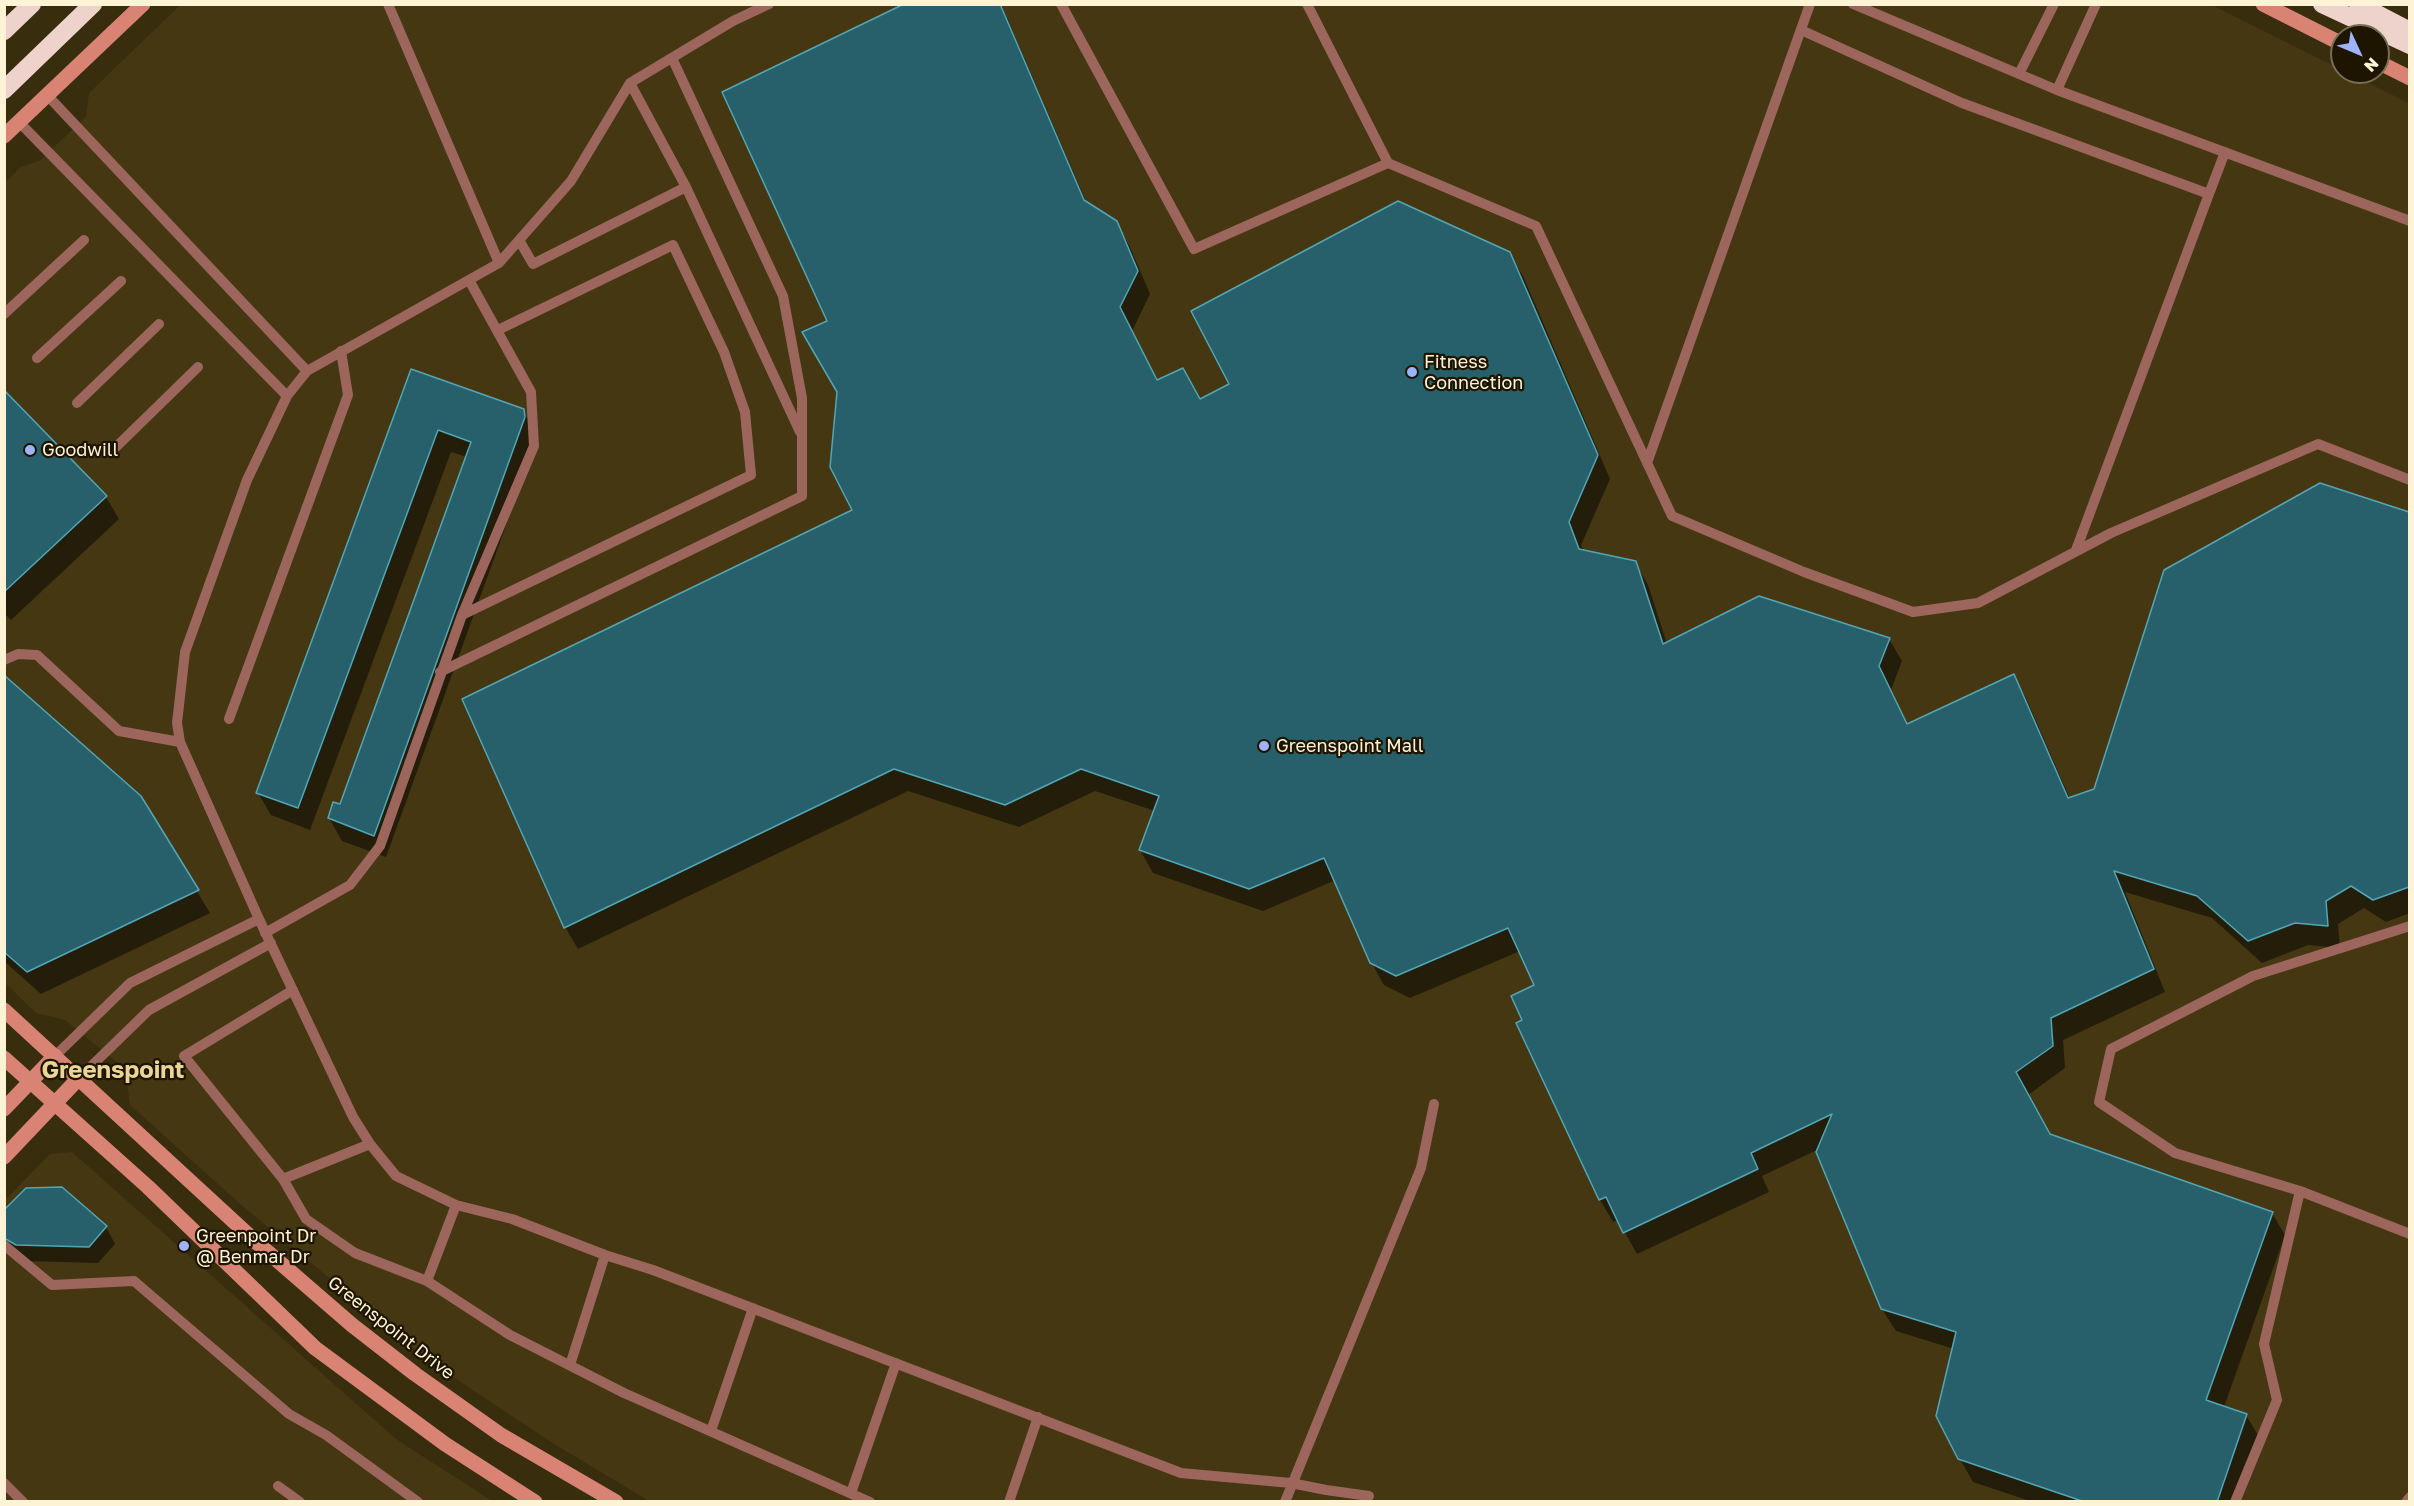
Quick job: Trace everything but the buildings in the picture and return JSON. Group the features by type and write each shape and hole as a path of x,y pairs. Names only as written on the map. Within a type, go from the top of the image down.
{"highway":[{"path":"4,31 32,4"},
{"path":"4,90 93,4"},
{"path":"2322,4 2409,45"},
{"path":"2358,4 2409,31"}],"street":[{"path":"4,135 143,4"},
{"path":"2263,4 2330,38"},
{"path":"2390,68 2409,78"},
{"name":"Greenspoint Drive","path":"4,1010 255,1241 352,1325 415,1374 501,1435 616,1502"},
{"path":"4,1109 55,1056"},
{"path":"4,1058 148,1187 315,1348 445,1444 536,1502"},
{"path":"4,1157 79,1078"}],"lane":[{"path":"388,4 499,263"},
{"path":"769,4 733,21 630,83 571,181 499,263 307,370 287,396 247,480 185,652 177,723 180,742 265,933 353,1117 370,1144 396,1176 456,1206 512,1219 605,1255 653,1269 1181,1473 1291,1483 1369,1496"},
{"path":"1061,4 1194,249 1388,163"},
{"path":"1307,4 1388,163 1536,226 1672,516 1804,572 1913,612 1978,603 2111,533 2318,444 2409,480"},
{"path":"1647,464 1810,4"},
{"path":"1854,4 2057,90 2409,221"},
{"path":"2019,74 2054,4"},
{"path":"2057,90 2096,4"},
{"path":"1801,30 1962,103 2209,194"},
{"path":"440,672 801,496 802,398 783,296 672,58"},
{"path":"630,83 686,188 802,437"},
{"path":"47,95 307,370"},
{"path":"19,122 287,396"},
{"path":"2076,550 2225,152"},
{"path":"519,240 534,264 686,188"},
{"path":"4,314 84,240"},
{"path":"462,615 752,475 745,412 724,352 673,245 498,330"},
{"path":"265,933 350,885 380,846 440,672 534,446 531,392 469,280"},
{"path":"37,358 121,281"},
{"path":"77,403 159,324"},
{"path":"229,719 348,394 341,351"},
{"path":"116,447 198,367"},
{"path":"4,660 18,654 37,655 119,731 180,742"},
{"path":"55,1056 130,983 259,919"},
{"path":"2409,926 2253,976 2111,1048 2099,1102 2175,1153 2300,1191 2409,1234"},
{"path":"79,1078 149,1010 271,944"},
{"path":"293,990 184,1056 283,1179 306,1219 355,1253 428,1281 510,1335 624,1393 870,1502"},
{"path":"1285,1502 1421,1168 1434,1104"},
{"path":"283,1179 370,1144"},
{"path":"2235,1502 2277,1400 2264,1344 2300,1191"},
{"path":"428,1281 456,1206"},
{"path":"4,1245 52,1285 134,1281 289,1414 326,1435 418,1502"},
{"path":"570,1365 605,1255"},
{"path":"711,1431 753,1308"},
{"path":"851,1493 896,1363"},
{"path":"1009,1502 1038,1418"},
{"path":"4,1483 23,1502"},
{"path":"278,1486 300,1502"},
{"path":"2406,1502 2409,1497"}],"shaded area":[{"path":"181,4 2210,4 2330,64 2330,84 2370,84 2409,103 2409,1501 649,1501 559,1447 433,1364 240,1204 130,1105 125,1069 65,1020 36,1013 5,983 4,183 21,167 39,161 86,117 89,93"},
{"path":"72,1152 396,1439 492,1501 5,1502 5,1200 50,1154"}],"place":[{"name":"Fitness Connection","path":"1412,372"},
{"name":"Goodwill","path":"30,450"},
{"name":"Greenspoint Mall","path":"1264,746"},
{"name":"Greenpoint Dr @ Benmar Dr","path":"184,1246"}],"district":[{"name":"Greenspoint","path":"113,1070"}]}
